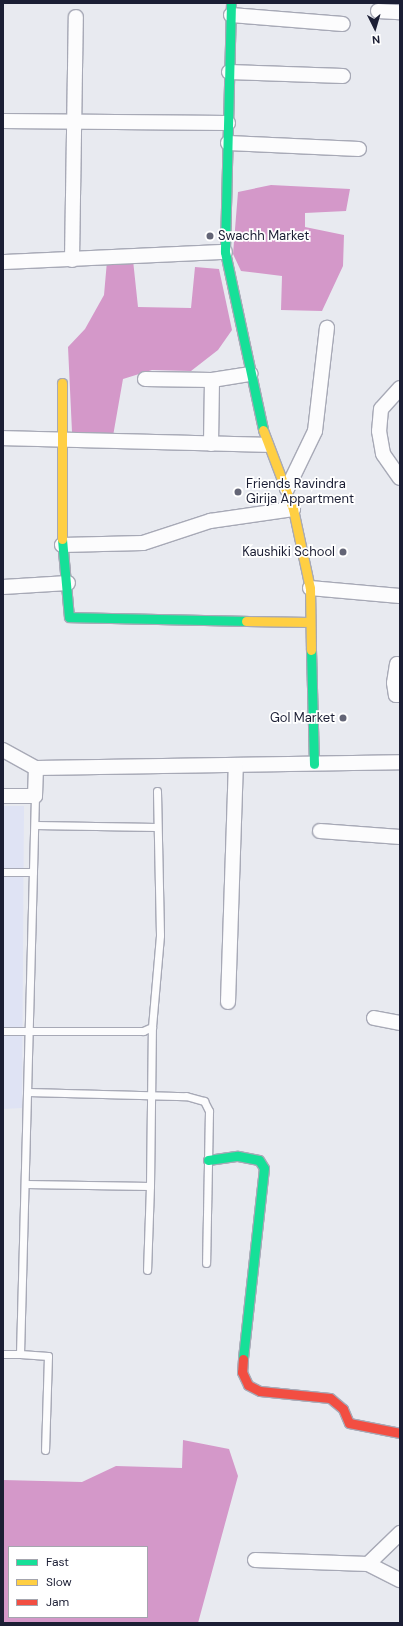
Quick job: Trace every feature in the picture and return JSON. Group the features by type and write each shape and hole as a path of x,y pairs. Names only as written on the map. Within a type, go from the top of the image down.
{"street":[{"path":"314,764 310,588 293,509 287,489 266,445 224,252 231,9 343,24"},
{"path":"378,11 400,12"},
{"path":"72,260 73,121 76,17"},
{"path":"229,72 343,76"},
{"path":"3,121 228,124"},
{"path":"228,143 359,149"},
{"path":"3,262 224,252"},
{"path":"287,489 316,431 327,328"},
{"path":"145,378 212,380 251,374"},
{"path":"210,444 212,380"},
{"path":"62,383 62,544 68,583 69,618 310,622"},
{"path":"400,388 381,409 379,431 383,454 400,478"},
{"path":"3,438 266,445"},
{"path":"62,544 143,543 210,521 293,509"},
{"path":"3,587 68,583"},
{"path":"310,588 400,596"},
{"path":"396,664 394,683 396,695 400,695"},
{"path":"3,750 36,768 400,762"},
{"path":"228,1002 236,765"},
{"path":"3,796 35,796 36,768"},
{"path":"320,831 400,837"},
{"path":"374,1018 400,1024"},
{"path":"208,1160 238,1156 259,1160 264,1168 250,1270 242,1372 248,1385 260,1391 330,1398 343,1409 349,1423 400,1433"},
{"path":"368,1564 400,1533"},
{"path":"255,1560 368,1564 400,1580"}],"lane":[{"path":"147,1270 152,1095 152,1027 160,934 156,828 157,791"},
{"path":"20,1354 26,1184 35,796"},
{"path":"35,825 156,828"},
{"path":"3,872 33,872"},
{"path":"3,1032 143,1031 152,1027"},
{"path":"28,1092 152,1095 204,1101 209,1111 206,1263"},
{"path":"26,1184 150,1186"},
{"path":"3,1354 48,1356 45,1450"}],"shaded area":[{"path":"271,185 350,189 346,211 305,213 305,227 344,235 343,266 322,311 281,310 282,276 241,271 233,254 238,192"},
{"path":"133,260 138,307 191,308 195,267 219,269 232,330 218,350 191,371 152,370 123,379 113,436 72,432 68,347 85,329 104,295 107,261"},
{"path":"3,806 24,806 22,1108 3,1109"},
{"path":"183,1440 229,1449 238,1476 198,1623 3,1623 3,1480 82,1482 116,1466 182,1468"}],"traffic: fast":[{"path":"231,3 225,252 263,430"},
{"path":"62,539 69,617 246,621"},
{"path":"311,650 314,764"},
{"path":"208,1160 238,1156 259,1160 264,1168 243,1359"}],"traffic: slow":[{"path":"62,383 62,539"},
{"path":"263,430 293,509 310,588 311,650"},
{"path":"246,621 310,622"}],"traffic: jam":[{"path":"243,1359 242,1372 248,1385 260,1391 330,1398 343,1409 349,1423 400,1433"}],"place":[{"name":"Swachh Market","path":"210,236"},
{"name":"Friends Ravindra Girija Appartment","path":"238,492"},
{"name":"Kaushiki School","path":"343,552"},
{"name":"Gol Market","path":"343,718"}]}
